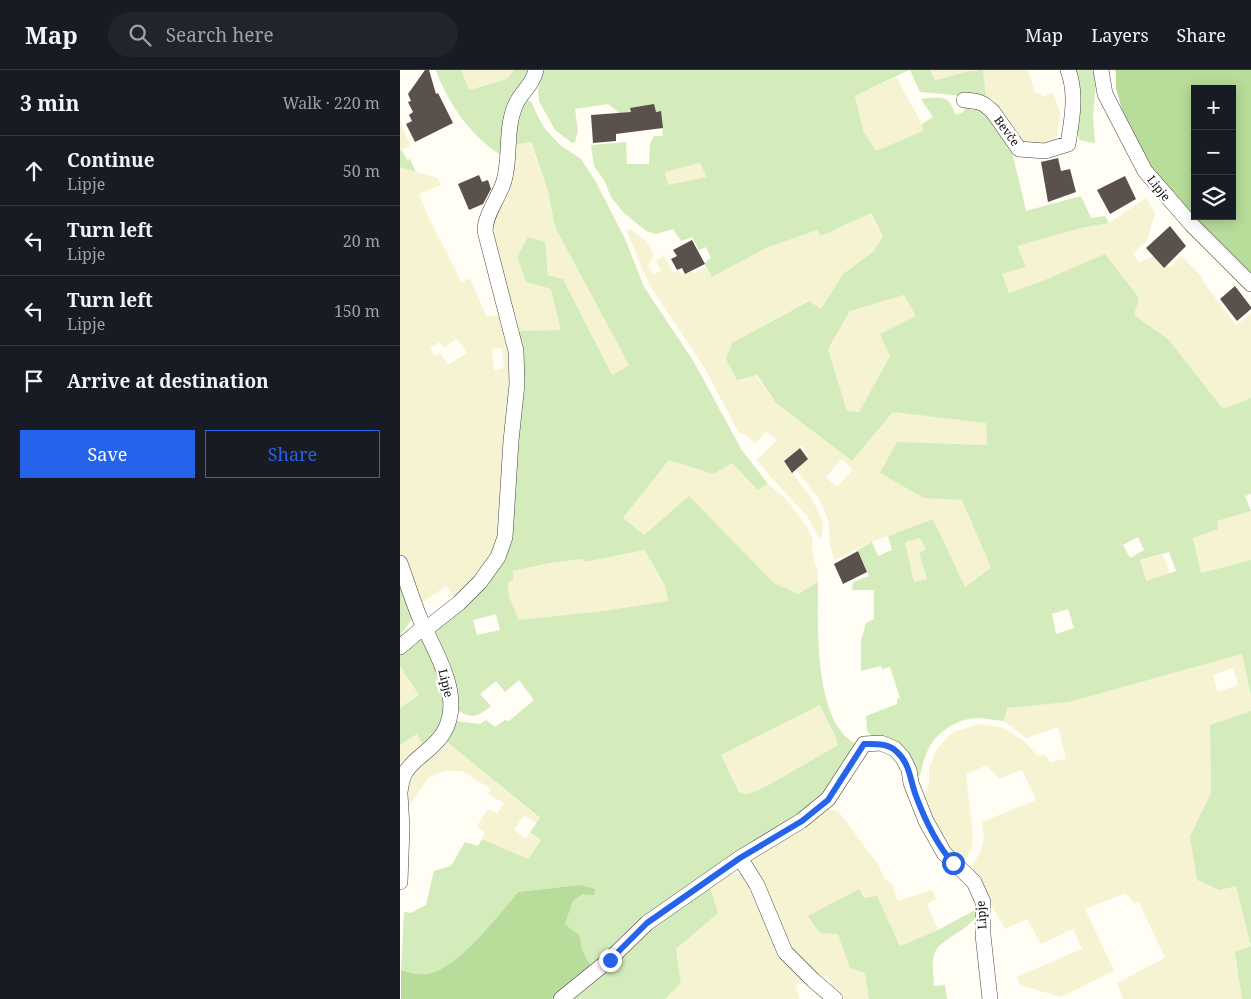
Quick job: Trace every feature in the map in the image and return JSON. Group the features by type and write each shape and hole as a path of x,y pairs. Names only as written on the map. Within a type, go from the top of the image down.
{"street":[{"path":"400,647 424,625 459,603 480,582 498,557 505,537 511,441 517,384 516,351 485,231 485,221 499,197 505,179 509,124 515,104 528,88 536,70"},
{"name":"Bevče","path":"964,100 979,101 994,112 1019,149 1045,151 1068,144 1073,99 1072,81 1068,70"},
{"name":"Lipje","path":"1101,70 1105,94 1145,171 1169,201 1198,232 1251,284"},
{"name":"Lipje","path":"400,563 438,655 451,698 448,724 441,739 407,770 402,779 400,793 402,828 400,882"},
{"name":"Lipje","path":"561,999 610,960 647,923 740,858 802,821 828,800 864,744 881,744 895,749 903,758 909,770 911,783 926,822 944,853 974,882 982,902 983,935 990,999"},
{"path":"740,858 757,885 785,952 835,999"}],"shaded area":[{"path":"461,70 514,70 507,79 468,90"},
{"path":"930,70 974,70 935,80"},
{"path":"983,70 1028,70 1035,93 1040,93 1042,97 1053,93 1060,112 1057,137 1051,142 1043,144 1023,144 995,101 986,97"},
{"path":"896,77 922,124 923,131 876,151 864,133 855,96"},
{"path":"400,120 410,146 400,151"},
{"path":"530,142 548,191 555,227 629,365 612,375 563,279 548,275 545,242 517,257 526,282 551,289 562,330 516,331 489,228 495,212 510,188 514,171 513,145"},
{"path":"700,163 708,177 668,186 665,172"},
{"path":"400,167 438,178 441,185 419,194 462,283 470,278 486,316 502,315 508,332 512,387 502,518 494,556 457,601 446,586 419,605 400,556","holes":["457,339 467,353 448,365 440,353 435,356 430,348 440,342 444,347","502,348 504,368 494,370 492,349"]},
{"path":"1146,198 1155,213 1147,241 1133,253 1139,263 1155,255 1170,267 1181,256 1201,276 1204,283 1236,325 1251,314 1251,398 1223,409 1168,339 1134,315 1029,287 1009,293 1002,274 1026,267 1016,246 1081,228 1109,223"},
{"path":"870,213 883,237 873,252 843,274 821,309 808,301 732,343 776,403 852,461 893,412 986,422 987,445 897,442 956,499 962,500 991,568 965,588 933,519 872,542 835,560 830,546 829,524 825,511 819,499 796,470 809,457 802,446 783,461 812,499 821,517 823,524 822,536 819,538 807,516 757,460 777,440 766,432 755,443 745,434 739,433 704,367 652,289 627,231 630,229 646,241 654,255 648,265 654,275 661,270 656,261 664,255 672,271 685,274 693,271 695,273 705,267 712,277 766,248 817,230 821,236","holes":["842,459 853,470 837,487 826,477"]},
{"path":"904,295 917,316 890,356 859,412 847,411 828,349 850,311"},
{"path":"669,460 713,474 732,463 758,489 768,484 787,500 807,527 813,539 812,550 818,570 818,582 798,594 774,583 689,496 644,535 623,518"},
{"path":"1251,511 1251,560 1201,573 1193,538 1217,529 1217,521"},
{"path":"920,538 926,549 919,553 927,579 914,582 905,542"},
{"path":"646,550 665,586 668,601 603,611 519,620 509,597 508,583 513,579 513,571 550,563 583,559 585,562"},
{"path":"1163,554 1170,573 1146,581 1140,561"},
{"path":"1242,654 1251,695 1251,711 1210,725 1211,793 1190,836 1236,886 1251,946 1235,952 1242,999 1123,999 1117,983 1165,958 1139,902 1134,903 1126,893 1085,909 1114,971 1061,997 1020,985 1017,977 1082,949 1073,929 1041,944 1027,919 1005,929 973,873 974,863 981,850 984,838 982,822 1036,800 1022,770 999,779 987,765 966,774 973,837 971,850 966,858 958,863 944,845 922,800 929,785 929,768 938,747 953,732 980,724 1003,728 1024,741 1038,756 1045,755 1050,762 1066,759 1058,727 1026,738 1004,721 1007,708 1069,702","holes":["1233,668 1238,685 1217,692 1213,675"]},
{"path":"400,666 420,695 400,708"},
{"path":"820,705 838,745 765,787 747,794 739,792 721,755"},
{"path":"417,734 425,748 407,762 403,760 400,763 400,745"},
{"path":"446,741 540,819 536,823 524,815 514,830 526,839 530,832 541,840 528,859 482,839 485,833 477,826 488,809 497,814 504,803 488,794 491,789 462,771 444,771 428,778 406,810 406,781 411,773"},
{"path":"830,809 838,811 879,866 884,879 891,882 898,901 932,890 936,899 927,904 938,930 900,946 877,896 808,916 838,934 850,968 865,973 869,999 837,999 826,988 833,981 827,975 819,981 794,958 767,889 751,867 752,858 758,852 809,824"},
{"path":"740,873 749,880 810,982 796,984 799,999 665,999 681,983 676,949 718,913 710,887 729,874"}],"green space":[{"path":"436,70 461,70 469,90 507,79 514,70 528,70 517,89 502,156 480,139 462,118 447,95"},
{"path":"543,70 909,70 855,96 864,133 876,151 923,131 922,124 933,117 921,99 937,98 947,100 956,115 963,112 968,104 981,107 1012,152 1026,211 1081,196 1091,218 1105,216 1109,223 1081,228 1017,246 1026,267 1002,274 1009,293 1045,280 1105,254 1139,298 1134,315 1168,339 1223,409 1251,398 1251,494 1245,496 1251,511 1217,521 1218,529 1193,538 1201,573 1251,560 1251,695 1242,654 1069,702 1007,708 1004,721 972,718 956,723 942,732 927,752 918,782 867,731 866,716 897,704 897,699 900,698 890,667 882,669 881,666 861,671 861,641 866,623 874,619 874,590 852,590 853,582 869,576 858,550 872,542 878,556 892,550 888,536 933,519 965,587 991,568 962,500 924,498 880,473 897,442 987,445 986,423 893,412 852,461 776,403 757,375 737,380 726,359 732,343 809,301 821,309 843,274 873,252 883,237 871,213 821,236 817,230 766,248 712,277 704,263 711,258 706,247 699,250 692,237 681,241 673,229 656,234 646,231 624,213 611,197 604,180 594,166 591,145 626,142 627,164 649,164 650,144 654,136 663,136 660,111 653,112 629,126 618,112 608,104 575,109 578,131 575,142 572,143 555,130 539,101 538,90","holes":["700,163 707,177 668,185 665,172","904,295 916,316 880,334 890,356 859,412 847,411 828,349 850,311","1138,537 1144,550 1130,558 1123,545","920,538 926,549 919,553 927,579 914,582 905,542","1169,552 1176,571 1146,581 1140,560","1068,609 1074,628 1056,634 1052,614"]},
{"path":"910,70 930,70 935,80 966,72 983,70 986,97 920,92"},
{"path":"1072,70 1097,70 1093,117 1095,143 1079,140 1076,117 1081,99"},
{"path":"1115,70 1251,70 1251,275 1198,220 1236,220 1236,85 1191,85 1191,212 1160,180 1144,157 1124,117 1116,88"},
{"path":"526,98 532,103 546,130 560,145 581,159 596,182 626,241 644,287 694,362 741,449 768,484 758,490 732,463 713,474 669,460 623,518 644,535 689,496 774,583 798,594 818,582 819,646 825,694 832,715 842,732 856,744 829,794 592,968 582,950 580,936 565,924 573,901 583,894 594,894 579,885 518,892 466,951 442,969 431,973 416,974 401,970 404,912 411,913 426,905 434,871 451,866 465,842 478,846 482,839 528,859 541,840 530,832 540,818 446,741 453,730 455,721 480,724 486,720 495,727 505,720 509,721 534,700 519,680 505,692 496,681 480,694 491,706 476,716 459,711 434,634 495,570 516,331 561,330 551,289 526,282 517,257 528,237 545,242 548,275 563,279 612,375 629,365 555,227 548,191 531,142 513,145 516,121","holes":["645,550 665,586 668,601 603,611 519,620 509,597 508,583 513,580 513,571 550,563 583,559 585,562","496,614 500,630 477,635 473,620","820,705 838,745 765,787 747,794 739,792 721,755"]},
{"path":"402,150 407,160 410,159 416,172 400,167 400,151"},
{"path":"400,582 412,619 400,636"},
{"path":"422,632 446,696 445,724 425,748 417,734 400,745 400,708 419,695 400,666 400,650"},
{"path":"1251,711 1251,946 1236,886 1220,890 1197,880 1190,836 1211,793 1210,725"},
{"path":"579,885 595,889 594,895 583,894 573,901 565,924 580,936 582,950 592,968 552,999 401,999 401,970 416,974 427,974 442,969 466,951 478,939 518,892"},
{"path":"710,887 718,913 676,949 681,983 665,999 572,998 650,928"},
{"path":"859,889 864,898 877,896 900,946 938,930 977,909 973,921 940,945 934,954 934,986 945,985 947,999 869,999 865,973 850,968 838,934 820,933 808,916"},
{"path":"1251,946 1251,999 1242,999 1235,952"}],"building":[{"path":"425,70 429,70 436,94 438,93 453,123 415,142 406,124 412,121 409,115 413,112 408,102 411,101 408,94"},
{"path":"654,104 656,112 661,111 663,128 616,134 616,141 593,143 591,115 631,112 630,108"},
{"path":"1058,158 1061,171 1070,169 1076,192 1048,202 1041,162"},
{"path":"479,175 482,182 488,180 491,189 483,204 469,210 458,184"},
{"path":"1125,176 1136,199 1110,214 1097,190"},
{"path":"1170,226 1186,246 1164,268 1146,248"},
{"path":"692,240 705,264 685,274 682,268 677,270 671,259 677,256 673,250"},
{"path":"1235,286 1251,307 1237,321 1220,299"},
{"path":"800,448 808,459 792,473 784,461"},
{"path":"858,551 867,572 843,584 834,564"}],"route":[{"path":"610,960 647,923 740,858 802,821 828,800 864,744 881,744 895,749 903,758 909,770 911,783 926,822 944,853 953,863"}]}
